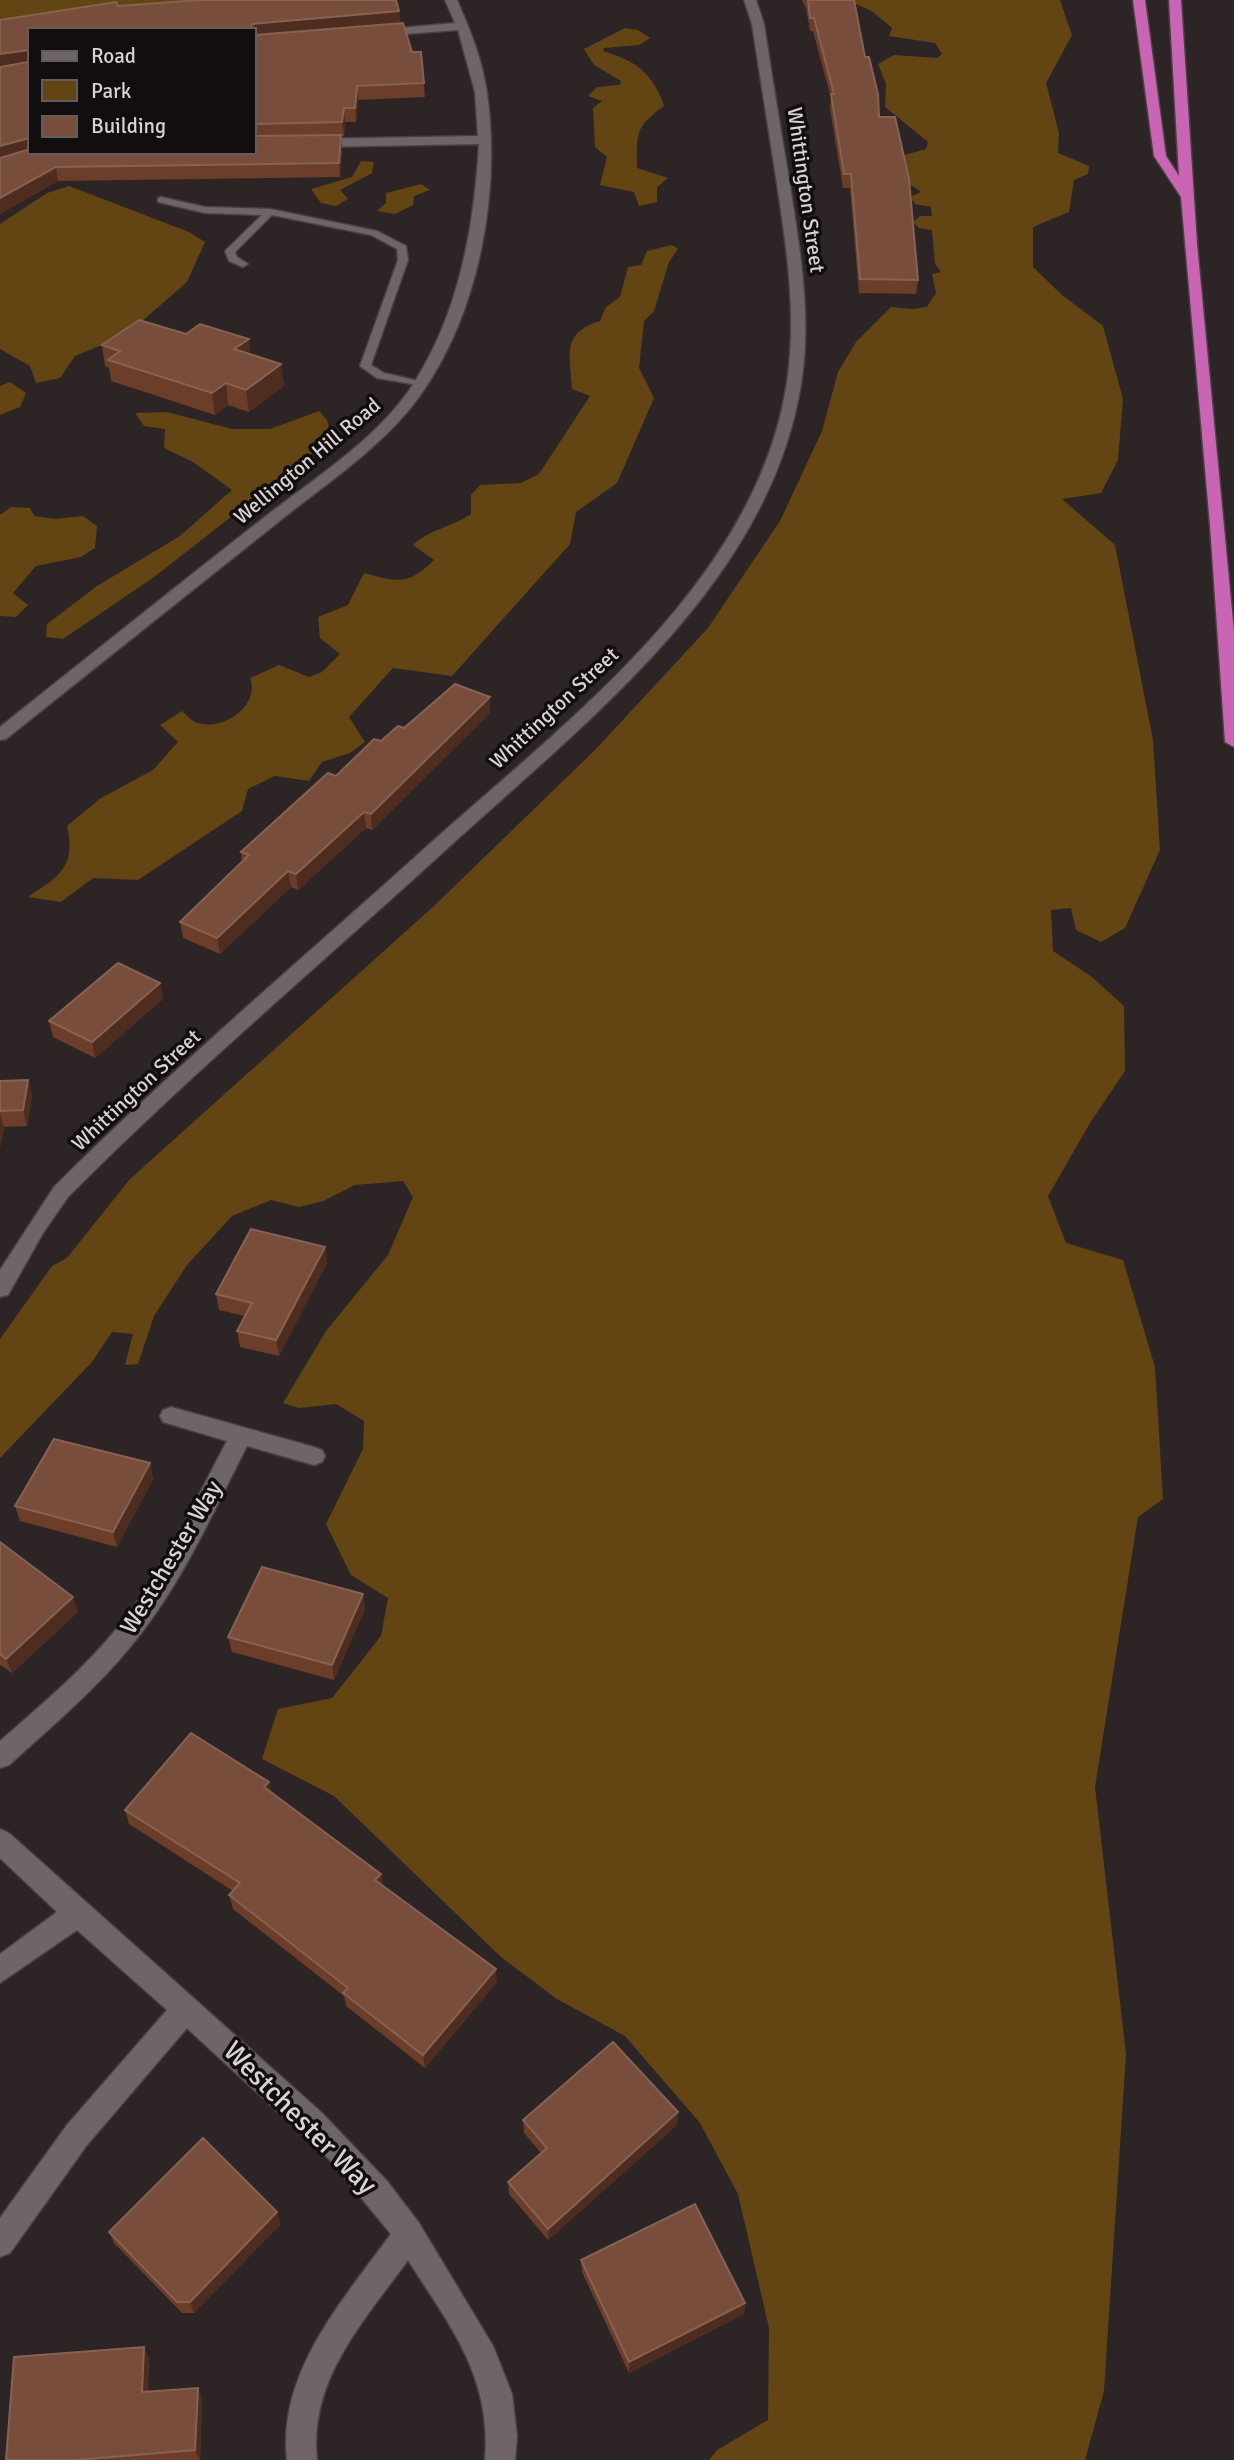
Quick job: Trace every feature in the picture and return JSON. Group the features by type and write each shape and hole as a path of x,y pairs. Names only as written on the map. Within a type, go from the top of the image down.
{"highway":[{"path":"1139,0 1160,156 1187,196"},
{"path":"1175,0 1187,196 1218,525 1234,742"}],"street":[{"name":"Wellington Hill Road","path":"0,735 339,466 394,416 420,384 452,320 463,286 480,206 485,140 481,85 465,26 451,0"},
{"name":"Whittington Street","path":"0,1289 36,1227 61,1192 603,696 690,604 738,536 771,466 785,425 794,383 799,332 796,265 758,24 750,0"},
{"path":"362,35 465,26"},
{"path":"295,143 485,140"},
{"path":"171,1416 314,1456"},
{"name":"Westchester Way","path":"0,1756 89,1677 125,1637 179,1553 241,1436"},
{"name":"Westchester Way","path":"0,1841 75,1915 187,2008 313,2123 365,2177 409,2233 485,2356 500,2394 505,2431 500,2460"},
{"path":"0,1970 75,1915"},
{"path":"0,2243 77,2135 187,2008"},
{"path":"302,2460 298,2446 304,2400 327,2354 409,2233"}],"lane":[{"path":"161,201 205,211 270,212 374,233 392,240 402,248 403,260 365,366 381,376 420,384"},
{"path":"243,264 233,260 230,251 270,212"}],"green space":[{"path":"0,0 217,0 145,8 118,5 58,20 0,23"},
{"path":"1060,0 1072,35 1046,83 1059,133 1058,153 1089,166 1088,174 1074,180 1069,212 1033,227 1033,267 1062,295 1103,326 1123,399 1118,460 1101,493 1062,499 1115,545 1153,740 1160,850 1125,928 1101,942 1076,930 1071,908 1051,910 1053,951 1092,977 1124,1006 1125,1071 1090,1123 1048,1196 1066,1243 1123,1260 1155,1367 1163,1499 1138,1517 1095,1787 1126,2054 1104,2391 1085,2460 709,2460 717,2450 768,2420 769,2328 738,2194 700,2123 625,2036 557,1999 501,1957 334,1796 262,1759 278,1709 332,1698 381,1636 388,1598 351,1575 326,1524 363,1449 364,1421 336,1404 299,1408 283,1403 326,1331 388,1255 413,1197 403,1181 355,1185 323,1201 299,1207 271,1200 232,1216 187,1265 154,1316 138,1364 125,1365 133,1334 112,1332 92,1362 0,1458 0,1339 52,1266 67,1258 130,1179 434,906 595,750 708,628 780,521 822,431 838,372 856,342 891,307 927,307 936,293 932,274 941,272 935,264 932,230 919,228 913,222 920,216 932,216 931,207 915,204 910,197 921,192 903,179 894,158 926,149 928,142 885,107 886,84 878,64 894,55 937,58 942,54 935,43 889,36 892,28 872,11 851,2"},
{"path":"625,28 638,30 650,38 639,45 604,48 603,51 625,59 642,70 654,85 664,106 647,120 639,132 637,168 668,178 657,187 657,202 639,206 634,192 600,185 607,157 595,147 593,108 602,101 588,96 597,87 620,85 621,81 594,65 584,49"},
{"path":"361,161 374,162 372,173 340,190 348,199 336,206 321,203 311,189 352,177"},
{"path":"421,184 430,190 414,196 413,205 395,214 377,211 386,203 386,193"},
{"path":"69,186 189,232 205,242 187,282 126,335 75,356 60,378 36,383 30,366 0,349 0,224 47,193"},
{"path":"672,245 678,249 669,262 654,311 644,321 639,368 654,398 617,483 576,512 570,544 452,676 393,668 349,717 365,742 350,753 322,762 309,781 275,776 248,789 242,811 138,880 93,878 61,902 28,897 49,883 63,869 69,851 67,826 101,798 153,770 178,742 160,725 182,711 195,722 205,724 227,720 236,715 250,698 250,678 279,665 309,677 322,672 340,654 320,638 318,617 348,605 364,573 394,580 417,574 434,560 413,545 427,535 471,514 471,495 480,485 521,483 539,474 590,396 572,389 570,356 573,339 588,326 600,321 606,307 620,297 628,267 641,265 647,251"},
{"path":"10,382 26,393 20,407 0,415 0,386"},
{"path":"319,411 327,420 332,438 154,577 63,639 46,637 47,624 97,586 180,536 232,490 193,462 164,448 165,429 144,426 135,413 167,412 232,429 270,429"},
{"path":"11,507 30,508 34,516 55,519 83,516 97,526 95,548 81,557 36,566 13,593 28,605 16,617 0,616 0,515"}],"building":[{"path":"200,0 396,0 399,11 252,24 251,28 28,28 28,50 0,54 0,20 116,2 118,6"},
{"path":"808,0 854,0 865,57 869,57 878,94 879,117 895,117 909,179 918,280 860,279 851,174 844,174 831,94 834,94 814,18 810,18"},
{"path":"403,23 412,52 421,52 424,83 357,86 355,108 344,108 342,122 256,124 256,35"},
{"path":"28,62 28,139 0,146 0,67"},
{"path":"341,135 339,163 56,167 0,198 0,158 28,150 28,154 256,154 256,136"},
{"path":"139,320 186,334 200,324 249,339 234,349 281,364 246,390 226,383 212,393 108,360 120,351 102,345"},
{"path":"455,684 490,697 371,814 364,812 296,874 288,871 217,938 180,922 249,855 241,852 328,773 336,776 374,739 381,741 398,726 404,728"},
{"path":"118,963 160,983 92,1042 49,1021"},
{"path":"28,1080 23,1110 0,1111 0,1081"},
{"path":"251,1229 325,1247 276,1340 237,1331 252,1303 216,1294"},
{"path":"54,1439 150,1463 113,1532 15,1506"},
{"path":"0,1542 73,1597 6,1659 0,1654"},
{"path":"262,1567 363,1594 332,1665 228,1637"},
{"path":"191,1733 269,1782 264,1787 381,1874 375,1880 496,1969 423,2055 343,1993 348,1988 229,1895 240,1883 125,1810"},
{"path":"613,2042 678,2112 548,2229 508,2182 547,2148 523,2120"},
{"path":"203,2138 277,2212 190,2302 177,2302 109,2232"},
{"path":"695,2204 745,2303 629,2362 581,2260"},
{"path":"144,2347 142,2392 198,2388 195,2450 75,2460 6,2460 14,2357"}]}
